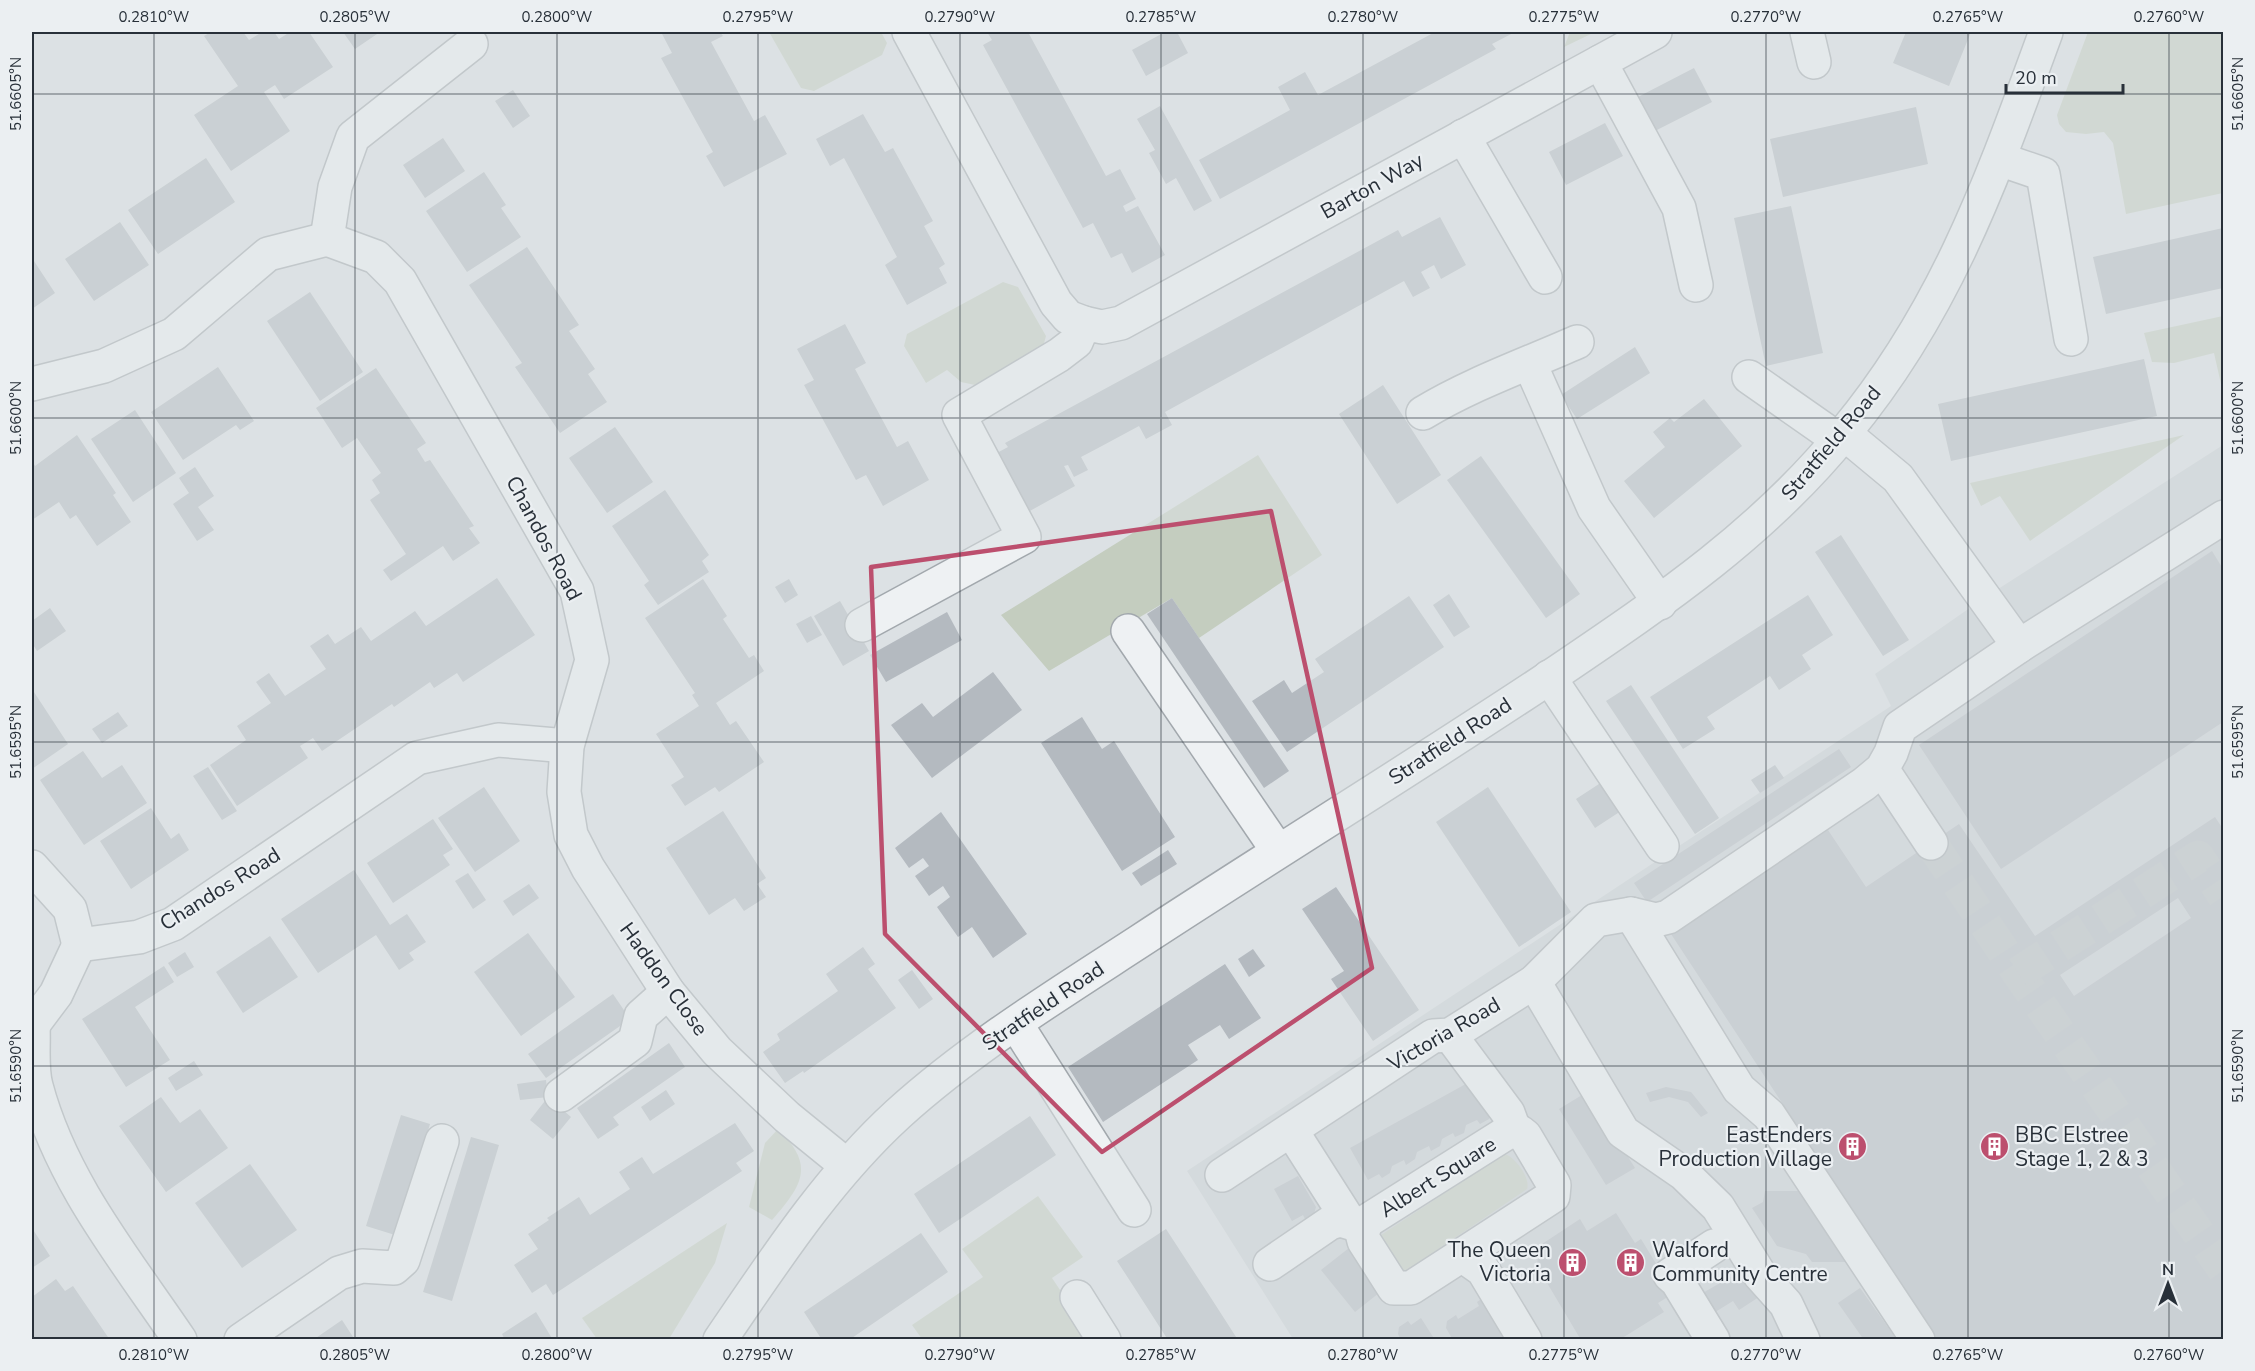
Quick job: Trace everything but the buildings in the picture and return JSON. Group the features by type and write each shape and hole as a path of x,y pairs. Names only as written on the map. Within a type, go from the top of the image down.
{"street":[{"name":"Barton Way","path":"909,32 1056,303 1068,317 1102,327 1121,323 1655,32"},
{"name":"Stratfield Road","path":"720,1340 846,1165 900,1113 960,1064 1016,1024 1278,851 1660,603 1741,541 1793,491 1842,437 1906,351 1953,267 1999,159 2046,32"},
{"path":"32,384 104,366 174,334 268,254 327,239 335,187 353,137 471,44"},
{"path":"1600,62 1678,208 1696,285"},
{"path":"1463,136 1545,278"},
{"path":"1999,159 2043,174 2071,339"},
{"name":"Chandos Road","path":"79,945 139,937 173,924 417,758 498,740 567,746 592,660 577,591 400,281 376,257 327,239"},
{"path":"862,625 1024,537 959,416 1059,355 1076,342 1084,323"},
{"path":"1423,413 1457,392 1530,364 1576,342"},
{"path":"1530,364 1594,508 1660,603"},
{"path":"1749,377 1842,437 1898,478 2019,646"},
{"path":"1931,843 1882,769 1891,753 1900,727 2019,646 2223,517"},
{"path":"1128,631 1278,851"},
{"path":"1549,677 1662,846"},
{"name":"Haddon Close","path":"567,746 564,792 571,835 588,868 668,992 717,1051 788,1117 846,1165"},
{"name":"Victoria Road","path":"1221,1175 1433,1036 1450,1035 1534,982 1596,920 1631,914 1656,920 1668,917 1864,784 1882,769"},
{"path":"32,867 70,909 79,945 56,994 32,1027 35,1084 50,1127 85,1201 180,1340"},
{"path":"1631,914 1739,1089 1769,1115 1918,1340"},
{"path":"1534,982 1623,1132 1684,1174 1718,1207 1760,1275 1786,1304 1803,1340"},
{"path":"561,1095 635,1041 641,1016 668,992"},
{"path":"1016,1024 1134,1210"},
{"name":"Albert Square","path":"1450,1035 1508,1113 1515,1132"},
{"path":"1291,1130 1357,1224"},
{"name":"Albert Square","path":"1270,1264 1330,1223 1340,1220 1357,1224 1367,1221 1508,1132 1525,1136 1554,1185 1553,1196 1411,1288 1399,1290 1390,1283 1369,1251 1357,1224"},
{"path":"241,1340 339,1274 362,1266 381,1270 394,1268 403,1260 442,1141"},
{"path":"1713,1340 1677,1281 1670,1275 1714,1246"},
{"path":"1463,1256 1483,1270 1525,1340"},
{"path":"1077,1297 1104,1340"}],"highlighted area":[{"path":"1271,511 1372,968 1102,1152 885,934 871,567"}],"shaded area":[{"path":"2223,445 2223,1339 1293,1339 1187,1171 1891,706 1875,674 1984,598"}],"green space":[{"path":"769,32 881,32 887,43 882,55 814,91 801,88"},
{"path":"1570,32 1595,32 1564,47"},
{"path":"2088,32 2223,32 2223,193 2126,214 2113,143 2104,132 2086,134 2066,132 2059,124 2057,115"},
{"path":"1003,282 1018,287 1046,336 1043,347 975,385 961,382 947,370 926,383 904,346 907,334"},
{"path":"2223,316 2223,393 2214,353 2174,363 2152,362 2144,333"},
{"path":"2184,435 2030,541 2000,496 1981,506 1970,483"},
{"path":"1258,455 1322,555 1199,638 1172,598 1049,671 1001,615"},
{"path":"778,1129 790,1142 801,1165 797,1186 772,1220 749,1207 765,1143"},
{"path":"1504,1154 1513,1159 1521,1169 1527,1180 1527,1189 1406,1271 1401,1271 1379,1239 1381,1235"},
{"path":"1038,1196 1083,1257 1052,1278 1093,1339 922,1339 912,1325 983,1277 962,1249"},
{"path":"727,1223 715,1263 669,1339 597,1339 582,1318"}],"tunnel":[{"path":"1931,843 2018,973 2224,1270"},
{"path":"2018,973 2198,857 2224,896"}],"place":[{"name":"EastEnders Production Village","path":"1853,1147"},
{"name":"BBC Elstree Stage 1, 2 & 3","path":"1994,1147"},
{"name":"The Queen Victoria","path":"1572,1262"},
{"name":"Walford Community Centre","path":"1631,1262"}]}
